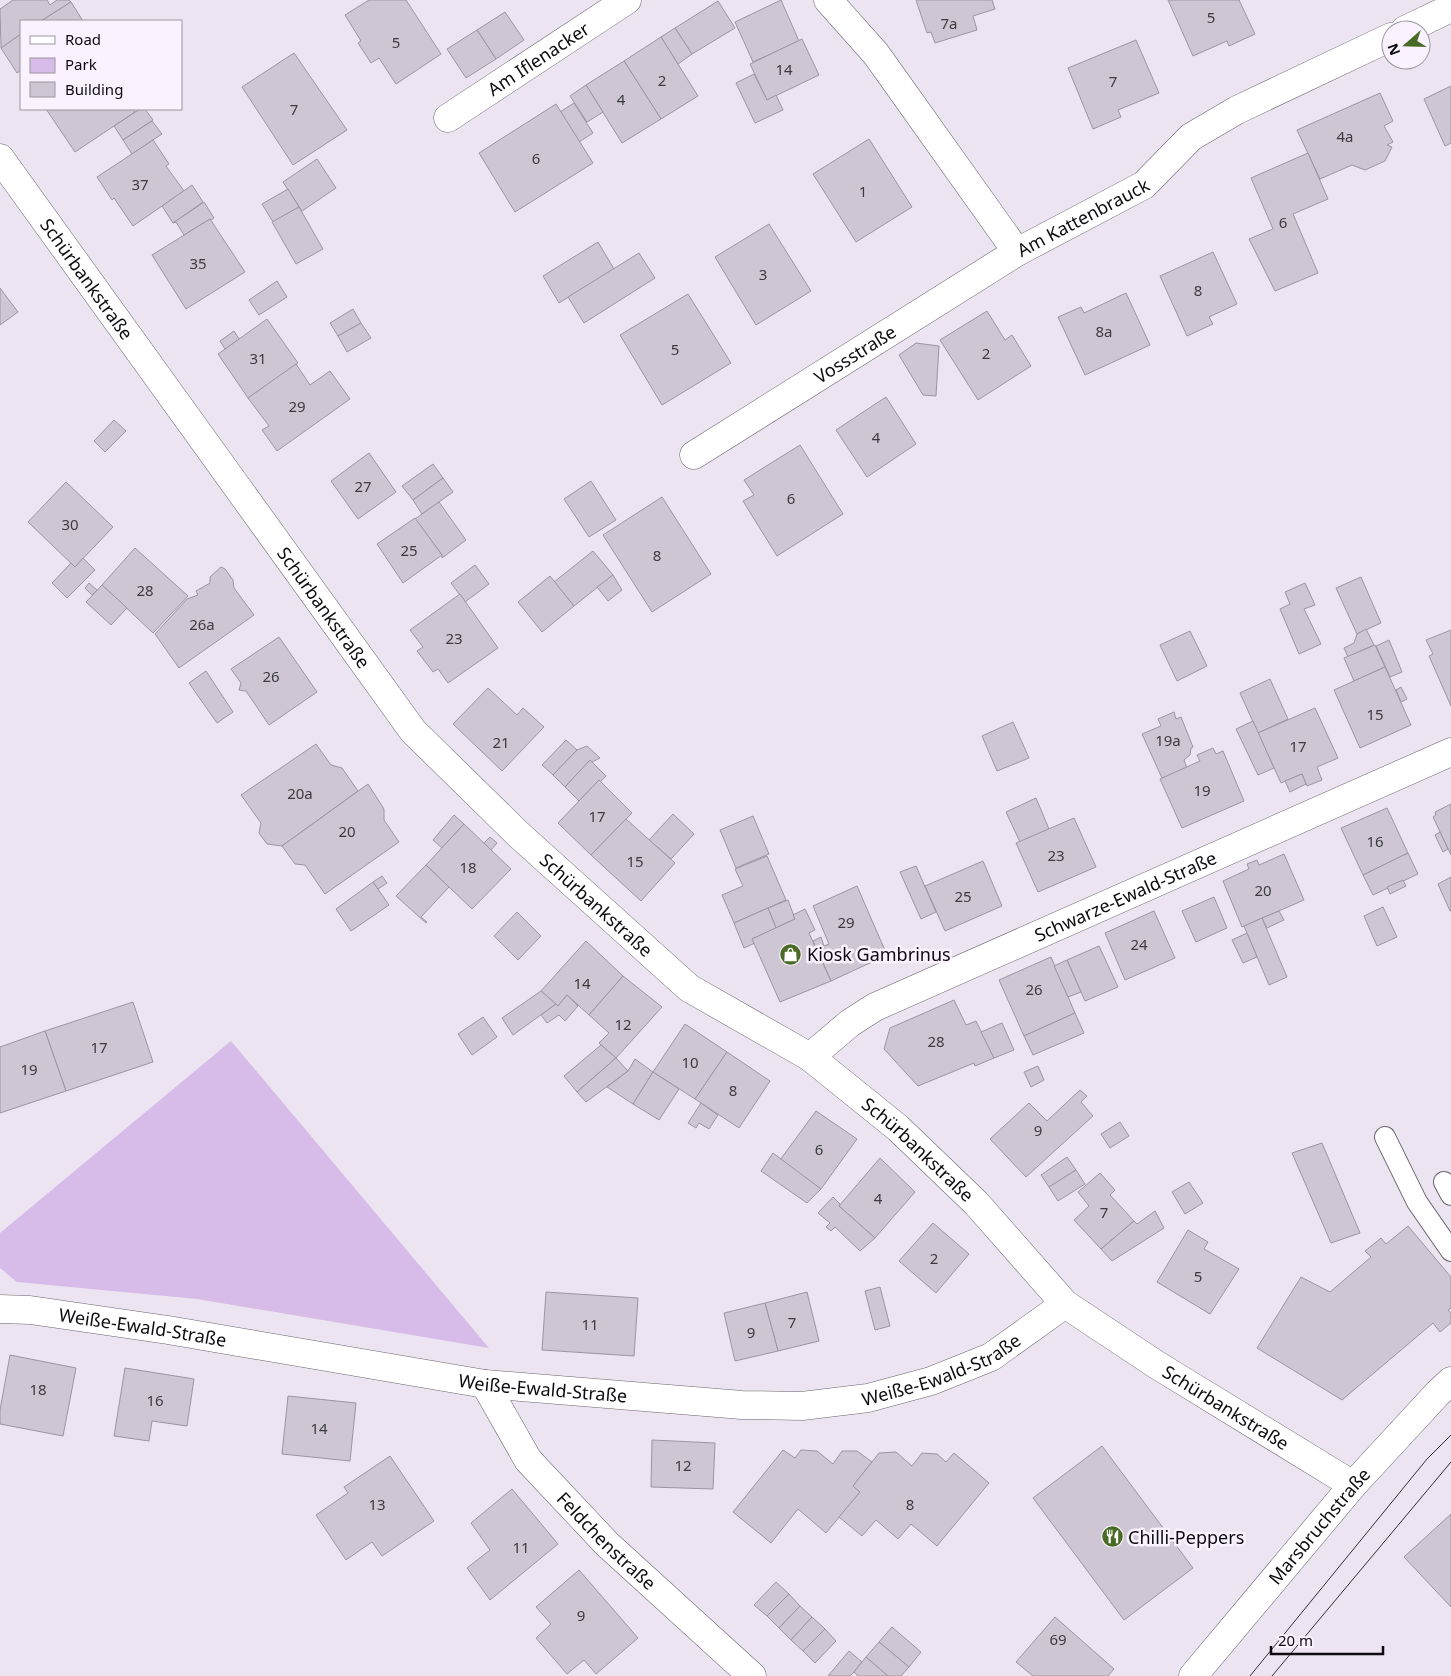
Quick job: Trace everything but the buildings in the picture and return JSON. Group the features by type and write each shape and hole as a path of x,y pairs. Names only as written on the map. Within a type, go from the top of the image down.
{"street":[{"name":"Am Iflenacker","path":"448,118 627,0"},
{"name":"Am Kattenbrauck","path":"828,0 876,54 1017,252 1144,185 1191,137 1199,132 1238,110 1381,42"},
{"path":"1426,20 1451,8"},
{"name":"Schürbankstraße","path":"0,158 413,731 518,834 689,988 810,1057 898,1128 976,1203 1065,1304 1157,1365 1353,1485"},
{"name":"Vossstraße","path":"694,455 1017,252"},
{"name":"Schwarze-Ewald-Straße","path":"810,1057 850,1023 875,1007 1451,752"},
{"name":"Weiße-Ewald-Straße","path":"0,1309 30,1310 168,1330 485,1384 742,1405 802,1406 868,1398 932,1381 991,1357 1065,1304"},
{"name":"Marsbruchstraße","path":"1193,1676 1353,1485 1451,1381"},
{"name":"Feldchenstraße","path":"485,1384 528,1460 607,1544 752,1676"}],"lane":[{"path":"1385,1137 1417,1202 1451,1251"}],"green space":[{"path":"231,1041 489,1348 197,1299 17,1282 0,1268 0,1233"}],"tram line":[{"path":"1250,1676 1427,1459 1451,1435"},
{"path":"1272,1676 1451,1462"}],"place":[{"name":"Kiosk Gambrinus","path":"791,954"},
{"name":"Chilli-Peppers","path":"1112,1537"}]}
